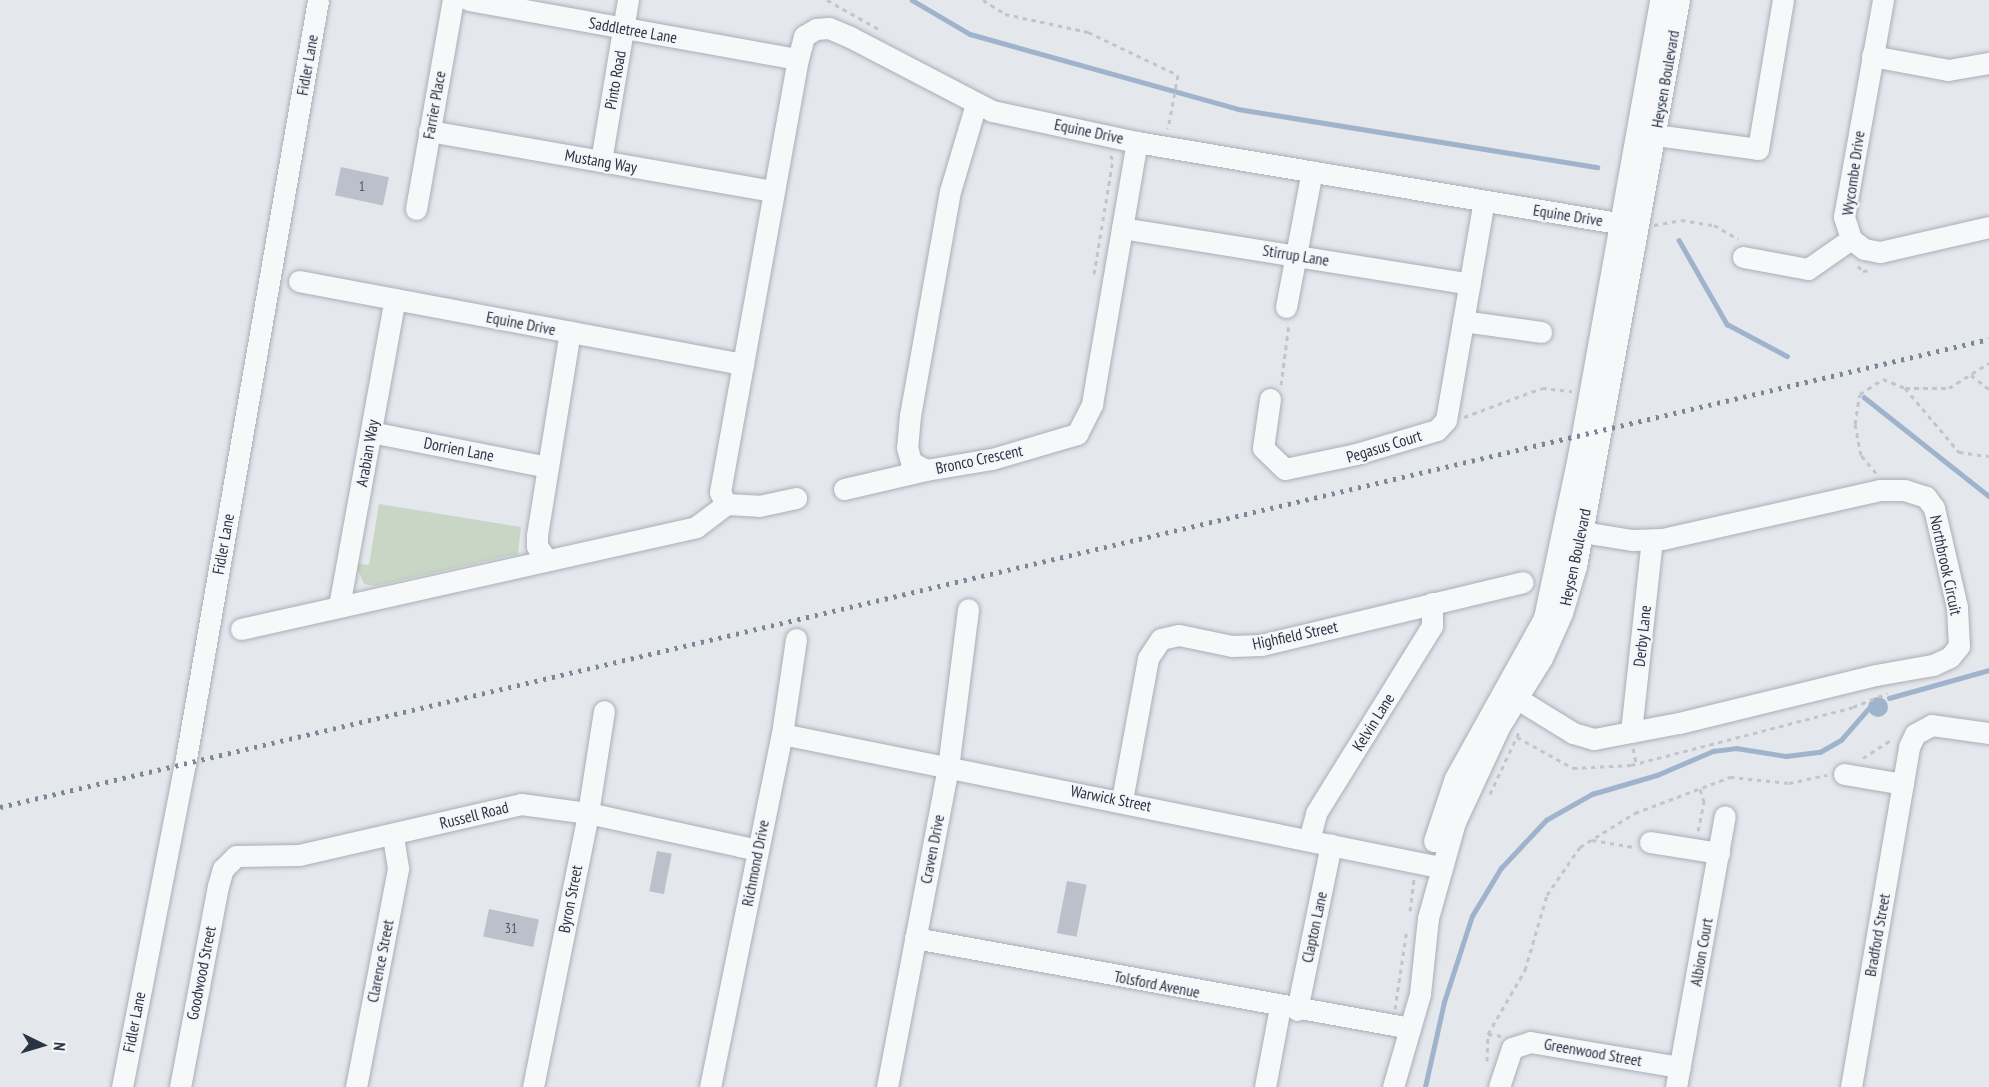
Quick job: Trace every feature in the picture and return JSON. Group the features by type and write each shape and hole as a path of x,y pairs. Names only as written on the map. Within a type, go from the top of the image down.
{"street":[{"name":"Fidler Lane","path":"122,1087 185,764 318,0"},
{"name":"Farrier Place","path":"416,209 453,0"},
{"name":"Saddletree Lane","path":"469,0 798,59"},
{"name":"Pinto Road","path":"602,161 627,0"},
{"name":"Heysen Boulevard","path":"1379,1087 1399,1026 1433,865 1476,774 1516,699 1542,658 1562,614 1582,532 1636,225 1660,0"},
{"name":"Heysen Boulevard","path":"1646,133 1679,0"},
{"path":"1646,133 1758,149 1783,0"},
{"name":"Wycombe Drive","path":"1883,0 1844,216 1851,239 1864,249 1880,252 1989,227"},
{"name":"Equine Drive","path":"726,504 720,492 798,59 804,36 816,29 828,28 992,111 1137,142 1636,225"},
{"path":"1872,56 1948,70 1989,63"},
{"name":"Bronco Crescent","path":"976,104 950,191 910,415 907,447 910,462 926,470 993,459 1077,434 1092,404 1137,142"},
{"name":"Mustang Way","path":"429,131 773,191"},
{"path":"1286,306 1312,171"},
{"path":"1446,420 1485,201"},
{"name":"Heysen Boulevard","path":"1516,699 1544,618 1559,560 1636,225"},
{"name":"Stirrup Lane","path":"1122,228 1470,285"},
{"path":"1743,250 1808,269 1851,239"},
{"name":"Equine Drive","path":"299,281 743,364"},
{"name":"Arabian Way","path":"339,606 395,299"},
{"path":"1463,321 1541,332"},
{"path":"546,559 537,546 537,535 570,332"},
{"name":"Pegasus Court","path":"1270,399 1263,448 1285,469 1356,454 1437,430 1446,420"},
{"name":"Dorrien Lane","path":"371,432 548,467"},
{"path":"844,489 926,470"},
{"name":"Northbrook Circuit","path":"1516,699 1573,733 1594,739 1934,665 1950,657 1959,646 1958,607 1934,508 1926,497 1905,490 1880,490 1652,540 1582,532"},
{"path":"241,629 696,527 726,504 759,506 796,498"},
{"name":"Derby Lane","path":"1631,732 1652,540"},
{"name":"Highfield Street","path":"1122,800 1148,658 1161,639 1179,635 1232,646 1262,645 1523,582"},
{"name":"Kelvin Lane","path":"1309,840 1316,813 1432,626 1432,603"},
{"name":"Craven Drive","path":"887,1087 948,768 968,609"},
{"name":"Richmond Drive","path":"710,1087 782,734 796,639"},
{"name":"Byron Street","path":"533,1087 588,813 603,711"},
{"name":"Bradford Street","path":"1851,1087 1909,747 1923,727 1938,724 1989,733"},
{"name":"Warwick Street","path":"782,734 1122,800 1433,865"},
{"path":"1844,774 1903,784"},
{"name":"Russell Road","path":"228,861 252,854 299,855 393,836 521,804 588,813 757,850"},
{"name":"Albion Court","path":"1678,1077 1725,816"},
{"name":"Clarence Street","path":"356,1087 398,868 393,836"},
{"path":"1650,842 1719,854"},
{"name":"Clapton Lane","path":"1265,1087 1331,844"},
{"name":"Goodwood Street","path":"180,1087 218,886 228,861"},
{"name":"Heysen Boulevard","path":"1394,1087 1420,993 1433,865"},
{"name":"Tolsford Avenue","path":"915,938 1288,1008 1399,1026"},
{"name":"Greenwood Street","path":"1499,1087 1512,1048 1530,1042 1678,1077"}],"path":[{"path":"983,0 1016,17 1088,32 1178,75 1168,129"},
{"path":"1157,127 1180,131"},
{"path":"1092,285 1113,159 1107,151 1110,136"},
{"path":"1636,225 1681,220 1714,225 1743,250"},
{"path":"1270,399 1281,386 1290,333 1286,306"},
{"path":"1885,479 1861,454 1855,424 1860,394 1883,380 1905,388 1949,388 1989,363"},
{"path":"1971,375 1989,389"},
{"path":"1446,420 1542,388 1577,392"},
{"path":"1905,388 1959,452 1989,456"},
{"path":"1517,737 1573,768 1631,765 1852,707 1894,690"},
{"path":"1486,801 1517,737 1516,699"},
{"path":"1487,1064 1488,1034 1525,970 1547,895 1562,869 1590,840 1635,813 1730,777 1789,783 1844,774"},
{"path":"1694,850 1704,802 1700,789"},
{"path":"1590,840 1630,848 1650,842"}],"green space":[{"path":"379,504 521,527 518,554 375,586 364,584 355,563 369,565"}],"water":[{"path":"1878,697 1885,700 1888,707 1885,714 1878,717 1871,714 1868,707 1871,700"}],"building":[{"path":"341,167 389,177 383,206 335,195"},
{"path":"657,851 672,854 664,894 649,891"},
{"path":"1067,881 1087,885 1077,937 1057,933"},
{"path":"489,909 539,920 533,947 483,936"}],"waterway":[{"path":"912,0 970,34 1238,109 1597,167"},
{"path":"1679,240 1727,324 1787,356"},
{"path":"1864,397 1989,496"},
{"path":"1889,698 1989,670"},
{"path":"1425,1087 1444,1002 1472,916 1501,868 1546,820 1592,794 1657,775 1713,751 1736,748 1786,756 1820,752 1841,740 1868,709"}],"railway":[{"path":"0,807 1989,339"}]}
